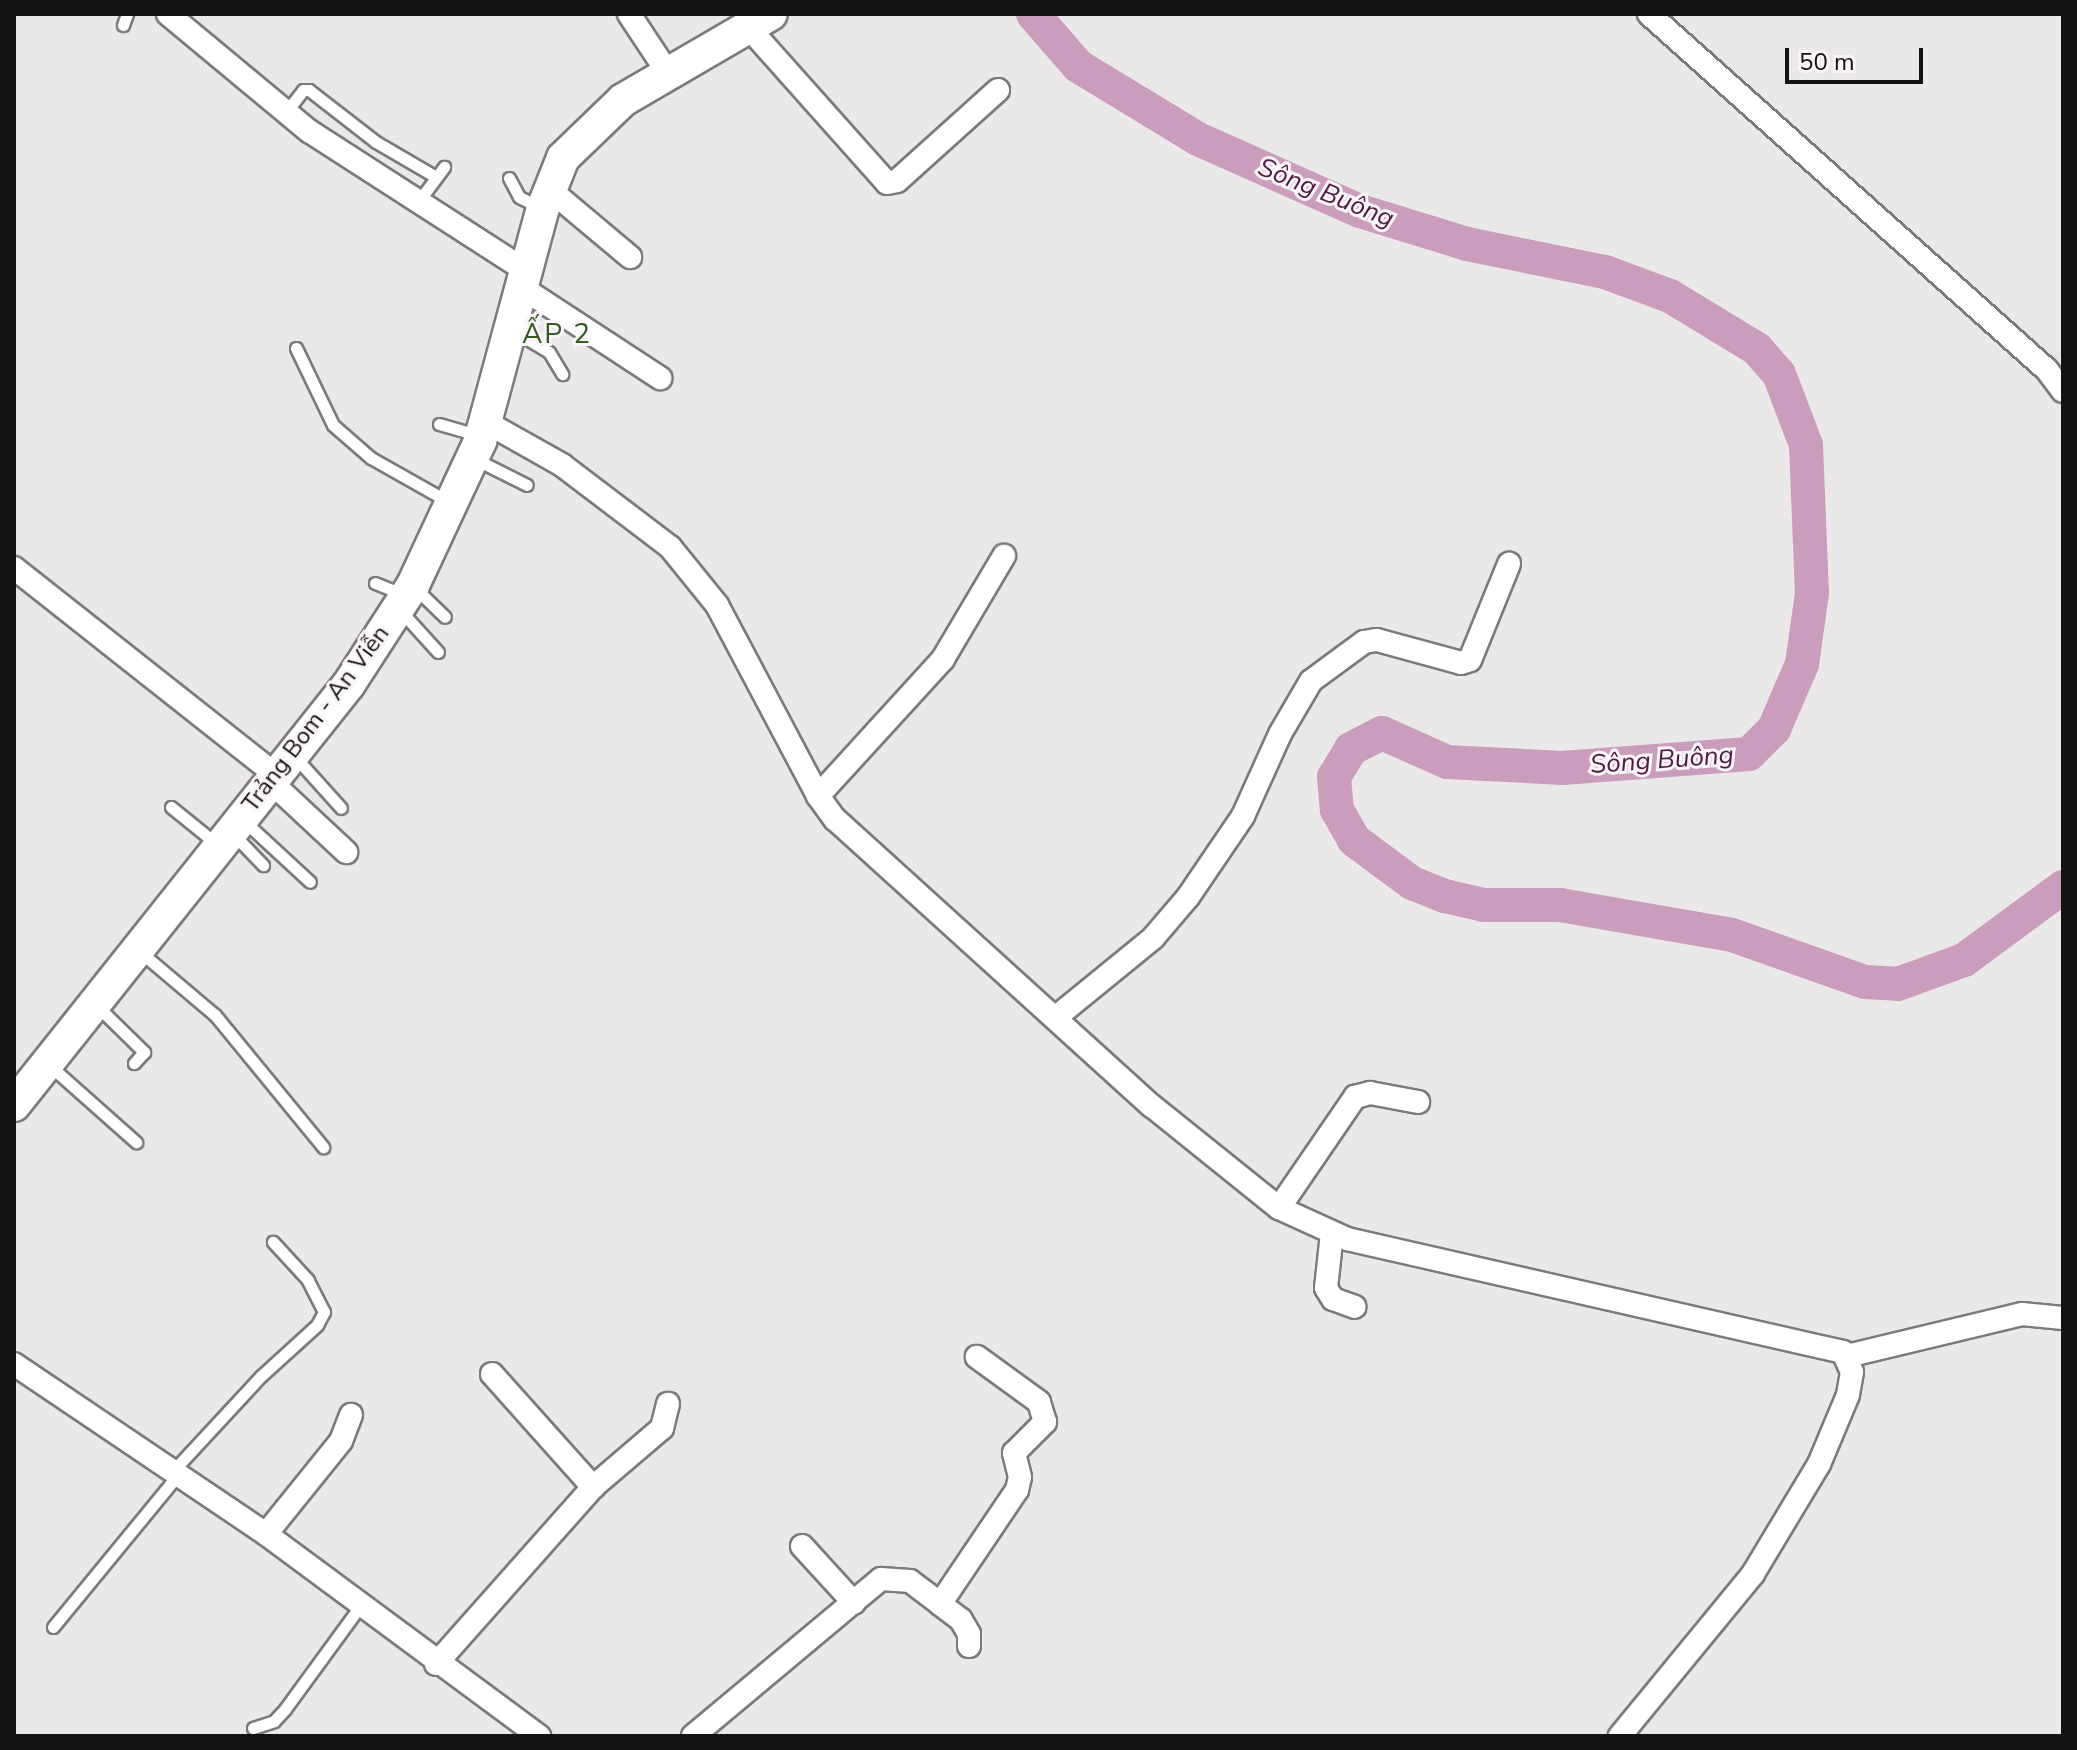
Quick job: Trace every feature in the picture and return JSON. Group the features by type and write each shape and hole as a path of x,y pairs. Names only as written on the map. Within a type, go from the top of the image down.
{"main road":[{"name":"Trảng Bom - An Viễn","path":"14,1105 349,684 406,596 452,505 480,438 514,331 546,198 563,158 585,131 668,73 760,20"}],"street":[{"path":"168,14 286,112 418,202 660,378"},
{"path":"629,14 668,73"},
{"path":"1649,14 2047,370 2063,391"},
{"path":"760,20 887,183 897,181 998,90"},
{"path":"546,198 630,257"},
{"path":"480,438 562,465 670,547 717,605 744,650 818,796 879,862 1152,1106 1279,1208 1332,1233 1838,1349 1847,1356 1851,1381 1840,1418 1785,1522 1710,1631 1620,1736"},
{"path":"818,796 943,659 1004,556"},
{"path":"1055,1018 1153,938 1188,897 1243,816 1287,720 1311,681 1364,642 1377,640 1461,663 1470,660 1509,564"},
{"path":"14,568 280,771 346,852"},
{"path":"1279,1208 1355,1097 1370,1093 1418,1102"},
{"path":"1332,1233 1326,1288 1333,1299 1355,1307"},
{"path":"1847,1356 2022,1314 2063,1318"},
{"path":"940,1604 1017,1490 1020,1477 1014,1453 1045,1422 1039,1402 977,1357"},
{"path":"14,1364 266,1534 436,1664 539,1736"},
{"path":"492,1374 593,1487"},
{"path":"436,1664 593,1487 662,1428 668,1404"},
{"path":"266,1534 341,1441 351,1415"},
{"path":"802,1546 854,1603"},
{"path":"693,1736 881,1579 899,1577 940,1604 961,1620 969,1634 969,1646"}],"lane":[{"path":"286,112 303,90 309,90 376,142 436,177"},
{"path":"418,202 444,167"},
{"path":"509,178 519,197 546,198"},
{"path":"514,331 549,352 562,374"},
{"path":"296,348 333,425 371,458 452,505"},
{"path":"439,424 480,438 527,485"},
{"path":"375,583 445,617"},
{"path":"406,596 438,652"},
{"path":"280,771 341,808"},
{"path":"171,807 231,832 310,882"},
{"path":"231,832 263,865"},
{"path":"138,949 215,1015 323,1147"},
{"path":"95,1003 148,1048 134,1063"},
{"path":"47,1063 136,1142"},
{"path":"53,1627 174,1474 324,1312 308,1280 273,1242"},
{"path":"253,1728 274,1721 285,1709 360,1606"}],"waterway":[{"name":"Sông Buông","path":"1033,14 1078,66 1198,139 1360,211 1467,244 1605,272 1670,296 1757,349 1779,374 1806,445 1812,593 1802,664 1774,729 1749,754 1563,768 1447,762 1382,733 1351,749 1334,777 1337,810 1354,840 1412,883 1445,896 1483,905 1560,905 1732,935 1865,982 1898,984 1964,960 2063,887"}],"district":[{"name":"ẤP 2","path":"557,334"}]}
